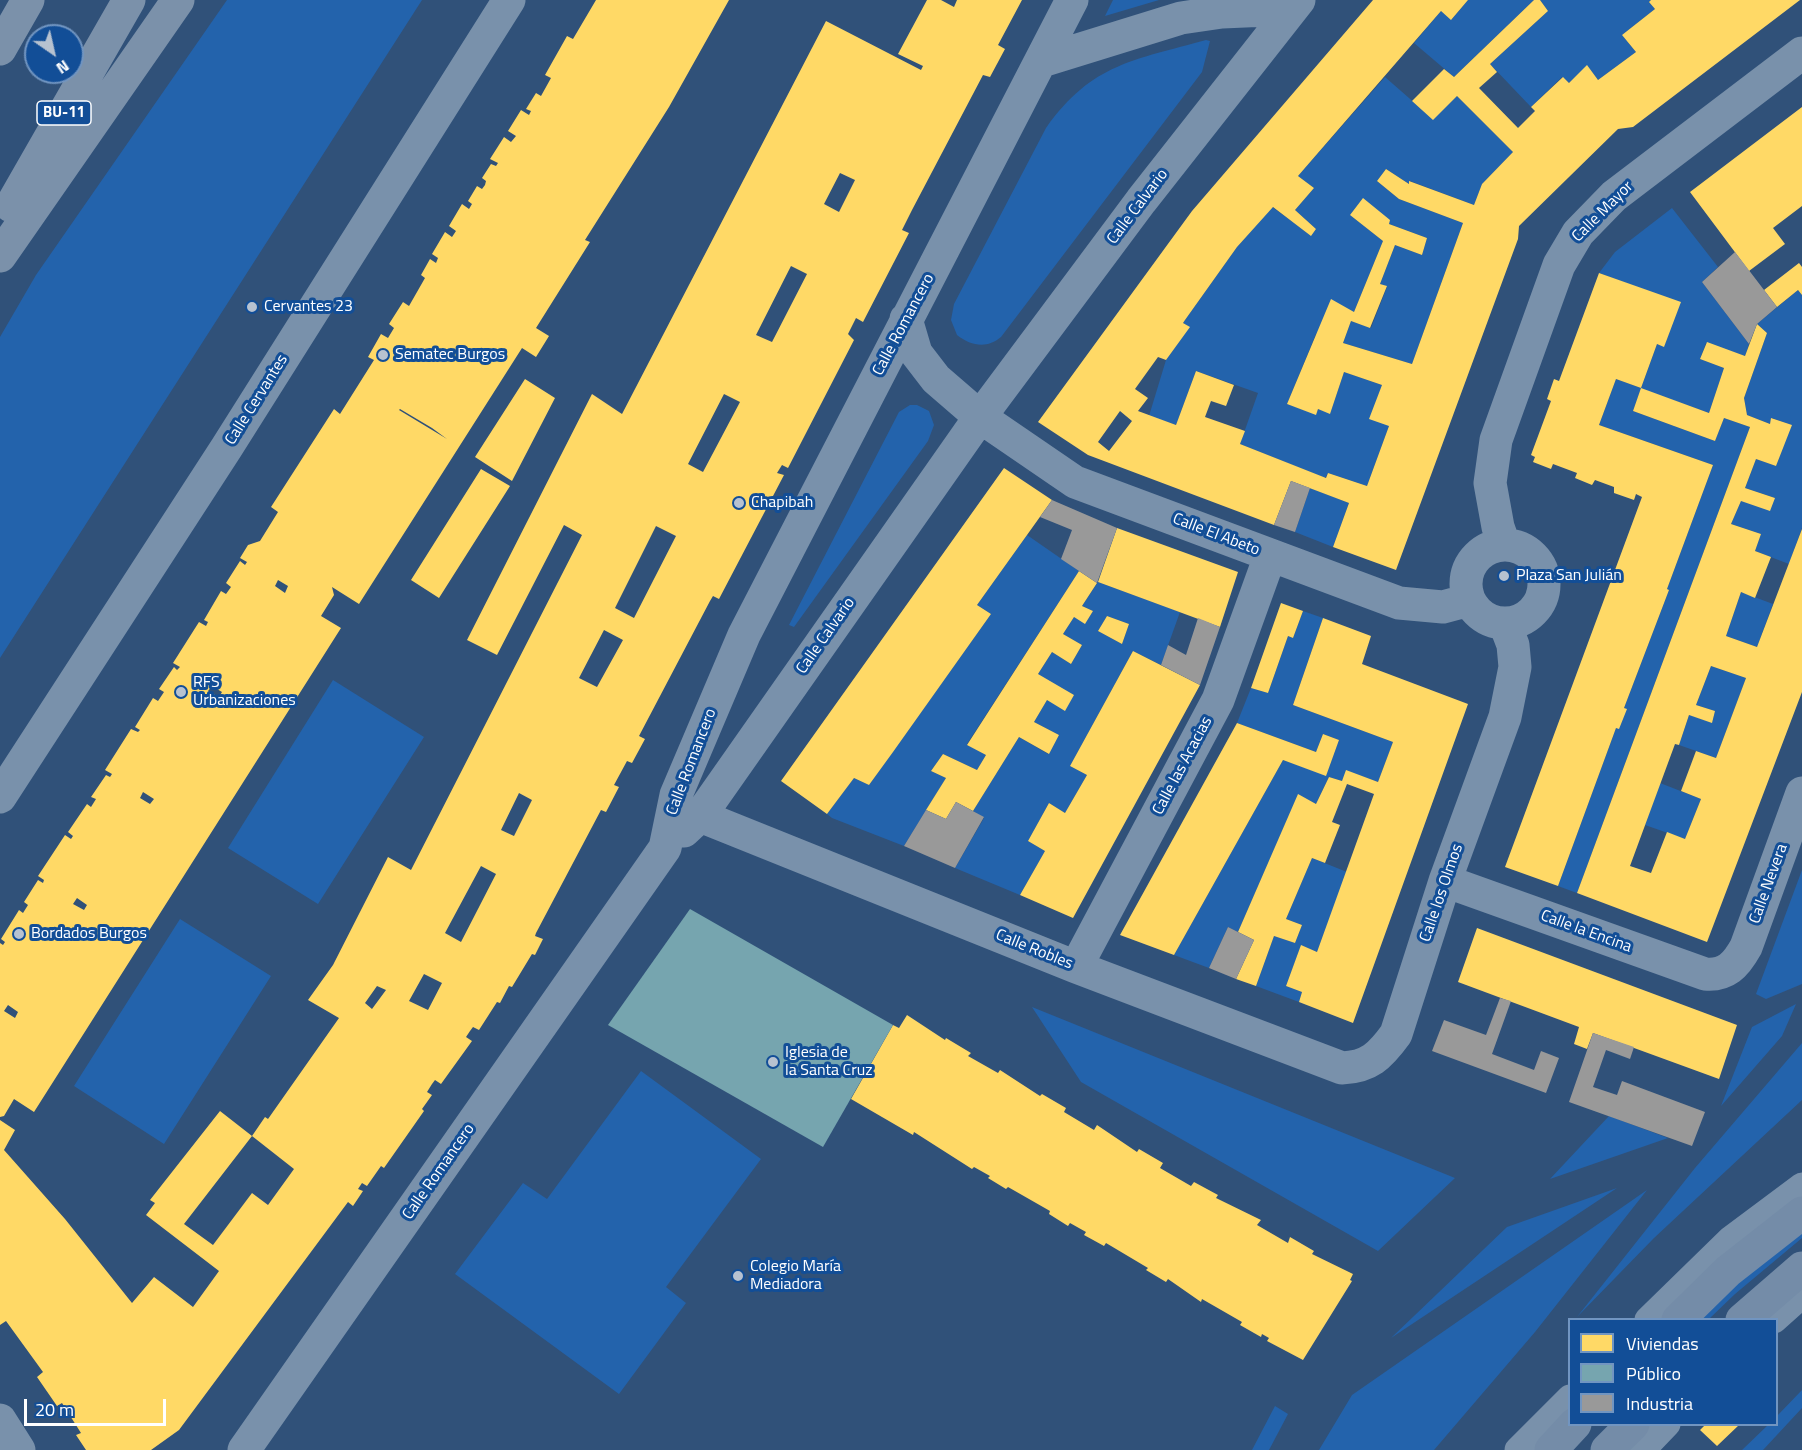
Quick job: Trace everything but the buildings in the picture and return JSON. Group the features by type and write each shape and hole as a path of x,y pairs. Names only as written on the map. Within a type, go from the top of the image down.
{"highway":[{"path":"0,49 28,0"},
{"name":"BU-11","path":"0,225 129,0"},
{"path":"0,256 178,0"}],"main road":[{"path":"1680,1318 1728,1271 1802,1213"},
{"path":"1744,1318 1802,1268"},
{"path":"1551,1450 1574,1426"},
{"path":"1607,1450 1632,1426"}],"street":[{"name":"Calle Cervantes","path":"0,797 233,437 509,0"},
{"name":"Calle Romancero","path":"244,1450 665,848 676,795 744,635 1072,0"},
{"path":"1041,61 1181,18 1287,3"},
{"name":"Calle Calvario","path":"665,848 700,816 980,417 1287,3"},
{"name":"Calle Mayor","path":"1504,544 1498,527 1490,483 1496,440 1559,265 1578,233 1614,196 1802,53"},
{"path":"906,320 916,353 922,362 936,379 980,417"},
{"name":"Calle El Abeto","path":"980,417 1075,482 1270,556 1399,603 1443,607 1469,600"},
{"path":"1504,544 1518,547 1530,554 1539,564 1544,577 1544,590 1540,604 1531,614 1519,621 1506,624 1494,623 1484,618 1469,600 1465,587 1472,562 1480,553 1504,544"},
{"name":"Calle las Acacias","path":"1076,967 1218,700 1270,556"},
{"name":"Calle los Olmos","path":"1371,1063 1381,1055 1396,1034 1445,881 1505,717 1515,667 1513,645 1506,624"},
{"name":"Calle Nevera","path":"1727,971 1739,960 1746,947 1802,793"},
{"name":"Calle Robles","path":"700,816 1076,967 1341,1068 1371,1063"},
{"name":"Calle la Encina","path":"1445,881 1705,975 1716,975 1727,971"},
{"name":"Calle Romancero","path":"227,1450 267,1415"},
{"path":"0,1420 18,1450"}],"lane":[{"path":"1650,1318 1731,1239 1802,1186"},
{"path":"1776,1318 1802,1295"},
{"path":"1518,1450 1568,1399"},
{"path":"1642,1450 1666,1426"}],"shaded area":[{"path":"227,0 422,0 0,658 0,337 36,275"},
{"path":"1113,0 1159,0 1105,16"},
{"path":"1468,0 1534,0 1454,77 1414,43 1441,11 1452,19"},
{"path":"1540,0 1651,0 1649,2 1655,9 1622,35 1636,52 1598,80 1587,66 1569,83 1562,77 1531,107 1490,64 1548,11"},
{"path":"1206,40 1210,41 1202,72 1001,337 985,345 979,345 968,342 957,335 951,320 954,304 1046,128 1063,106 1098,77 1117,67 1136,59"},
{"path":"1385,77 1433,119 1457,96 1513,152 1482,184 1474,205 1410,181 1409,184 1386,169 1377,181 1399,199 1463,223 1412,364 1343,343 1351,321 1371,328 1387,287 1380,284 1395,245 1422,255 1427,238 1389,224 1363,199 1350,215 1383,241 1354,312 1316,334 1287,404 1316,414 1318,409 1330,413 1344,372 1382,385 1389,426 1367,486 1328,473 1325,478 1240,444 1258,393 1196,371 1176,425 1149,416 1166,360 1189,327 1183,323 1237,247 1272,207 1311,235 1316,229 1295,210 1314,188 1298,176"},
{"path":"1672,208 1718,267 1702,282 1749,344 1745,356 1706,343 1700,359 1724,368 1709,413 1641,389 1633,411 1715,441 1724,418 1750,427 1577,893 1558,886 1616,728 1626,709 1624,708 1713,465 1599,425 1616,379 1641,388 1657,344 1664,346 1680,303 1599,273 1615,252"},
{"path":"1798,290 1802,295 1802,528 1789,564 1755,551 1761,534 1731,524 1741,501 1775,498 1745,488 1756,459 1776,466 1791,425 1772,418 1770,424 1747,415 1744,398 1767,333 1757,324"},
{"path":"910,405 917,405 929,411 934,425 928,441 794,627 789,625 899,412"},
{"path":"1310,488 1349,503 1333,547 1295,532"},
{"path":"1027,535 1079,571 967,744 986,755 977,770 943,754 931,771 946,778 904,846 832,818 827,814 854,778 869,785 991,614 977,605"},
{"path":"1098,582 1180,612 1161,665 1133,651 1070,766 1087,775 1065,813 1049,803 1028,841 1045,851 1020,895 955,868 984,818 973,811 1019,737 1048,754 1059,735 1034,722 1047,700 1038,674 1052,652 1071,664 1082,645 1063,634 1074,617 1085,623 1093,611 1082,606","holes":["1107,616 1129,624 1122,644 1098,631"]},
{"path":"1741,592 1773,604 1757,647 1726,636"},
{"path":"1303,611 1323,618 1293,705 1393,742 1378,782 1347,771 1342,781 1329,777 1316,804 1298,795 1238,932 1228,927 1209,968 1174,955 1283,760 1326,775 1339,740 1323,734 1316,752 1237,723 1251,688 1268,693 1288,636 1293,638"},
{"path":"1711,666 1746,678 1716,758 1679,745 1689,715 1712,722 1715,711 1696,705"},
{"path":"333,680 424,737 318,904 228,848"},
{"path":"1660,783 1701,799 1685,839 1645,825"},
{"path":"1312,858 1347,872 1317,952 1301,946 1286,986 1302,992 1299,1002 1256,986 1274,936 1295,943 1302,925 1286,919"},
{"path":"1802,870 1802,984 1766,999 1756,994"},
{"path":"180,919 271,976 164,1144 74,1086"},
{"path":"1796,1004 1782,1036 1721,1106 1752,1027"},
{"path":"1032,1007 1455,1178 1378,1251 1081,1082"},
{"path":"1802,1043 1802,1100 1654,1238 1577,1317 1695,1168"},
{"path":"641,1071 761,1159 666,1287 686,1303 619,1394 455,1274 523,1183 547,1199"},
{"path":"1609,1116 1668,1138 1550,1179"},
{"path":"1617,1188 1391,1338 1507,1227"},
{"path":"1647,1190 1535,1332 1434,1450 1319,1450 1352,1395"},
{"path":"1802,1230 1802,1238 1710,1318 1702,1318 1730,1289"},
{"path":"1802,1390 1802,1408 1763,1450 1742,1450 1767,1426 1778,1426 1778,1415"},
{"path":"1275,1406 1288,1414 1269,1450 1252,1450"}],"place":[{"name":"Cervantes 23","path":"252,307"},
{"name":"Sematec Burgos","path":"383,355"},
{"name":"Chapibah","path":"739,503"},
{"name":"Plaza San Julián","path":"1504,576"},
{"name":"RFS Urbanizaciones","path":"181,692"},
{"name":"Bordados Burgos","path":"19,934"},
{"name":"Iglesia de la Santa Cruz","path":"773,1062"},
{"name":"Colegio María Mediadora","path":"738,1276"}]}
